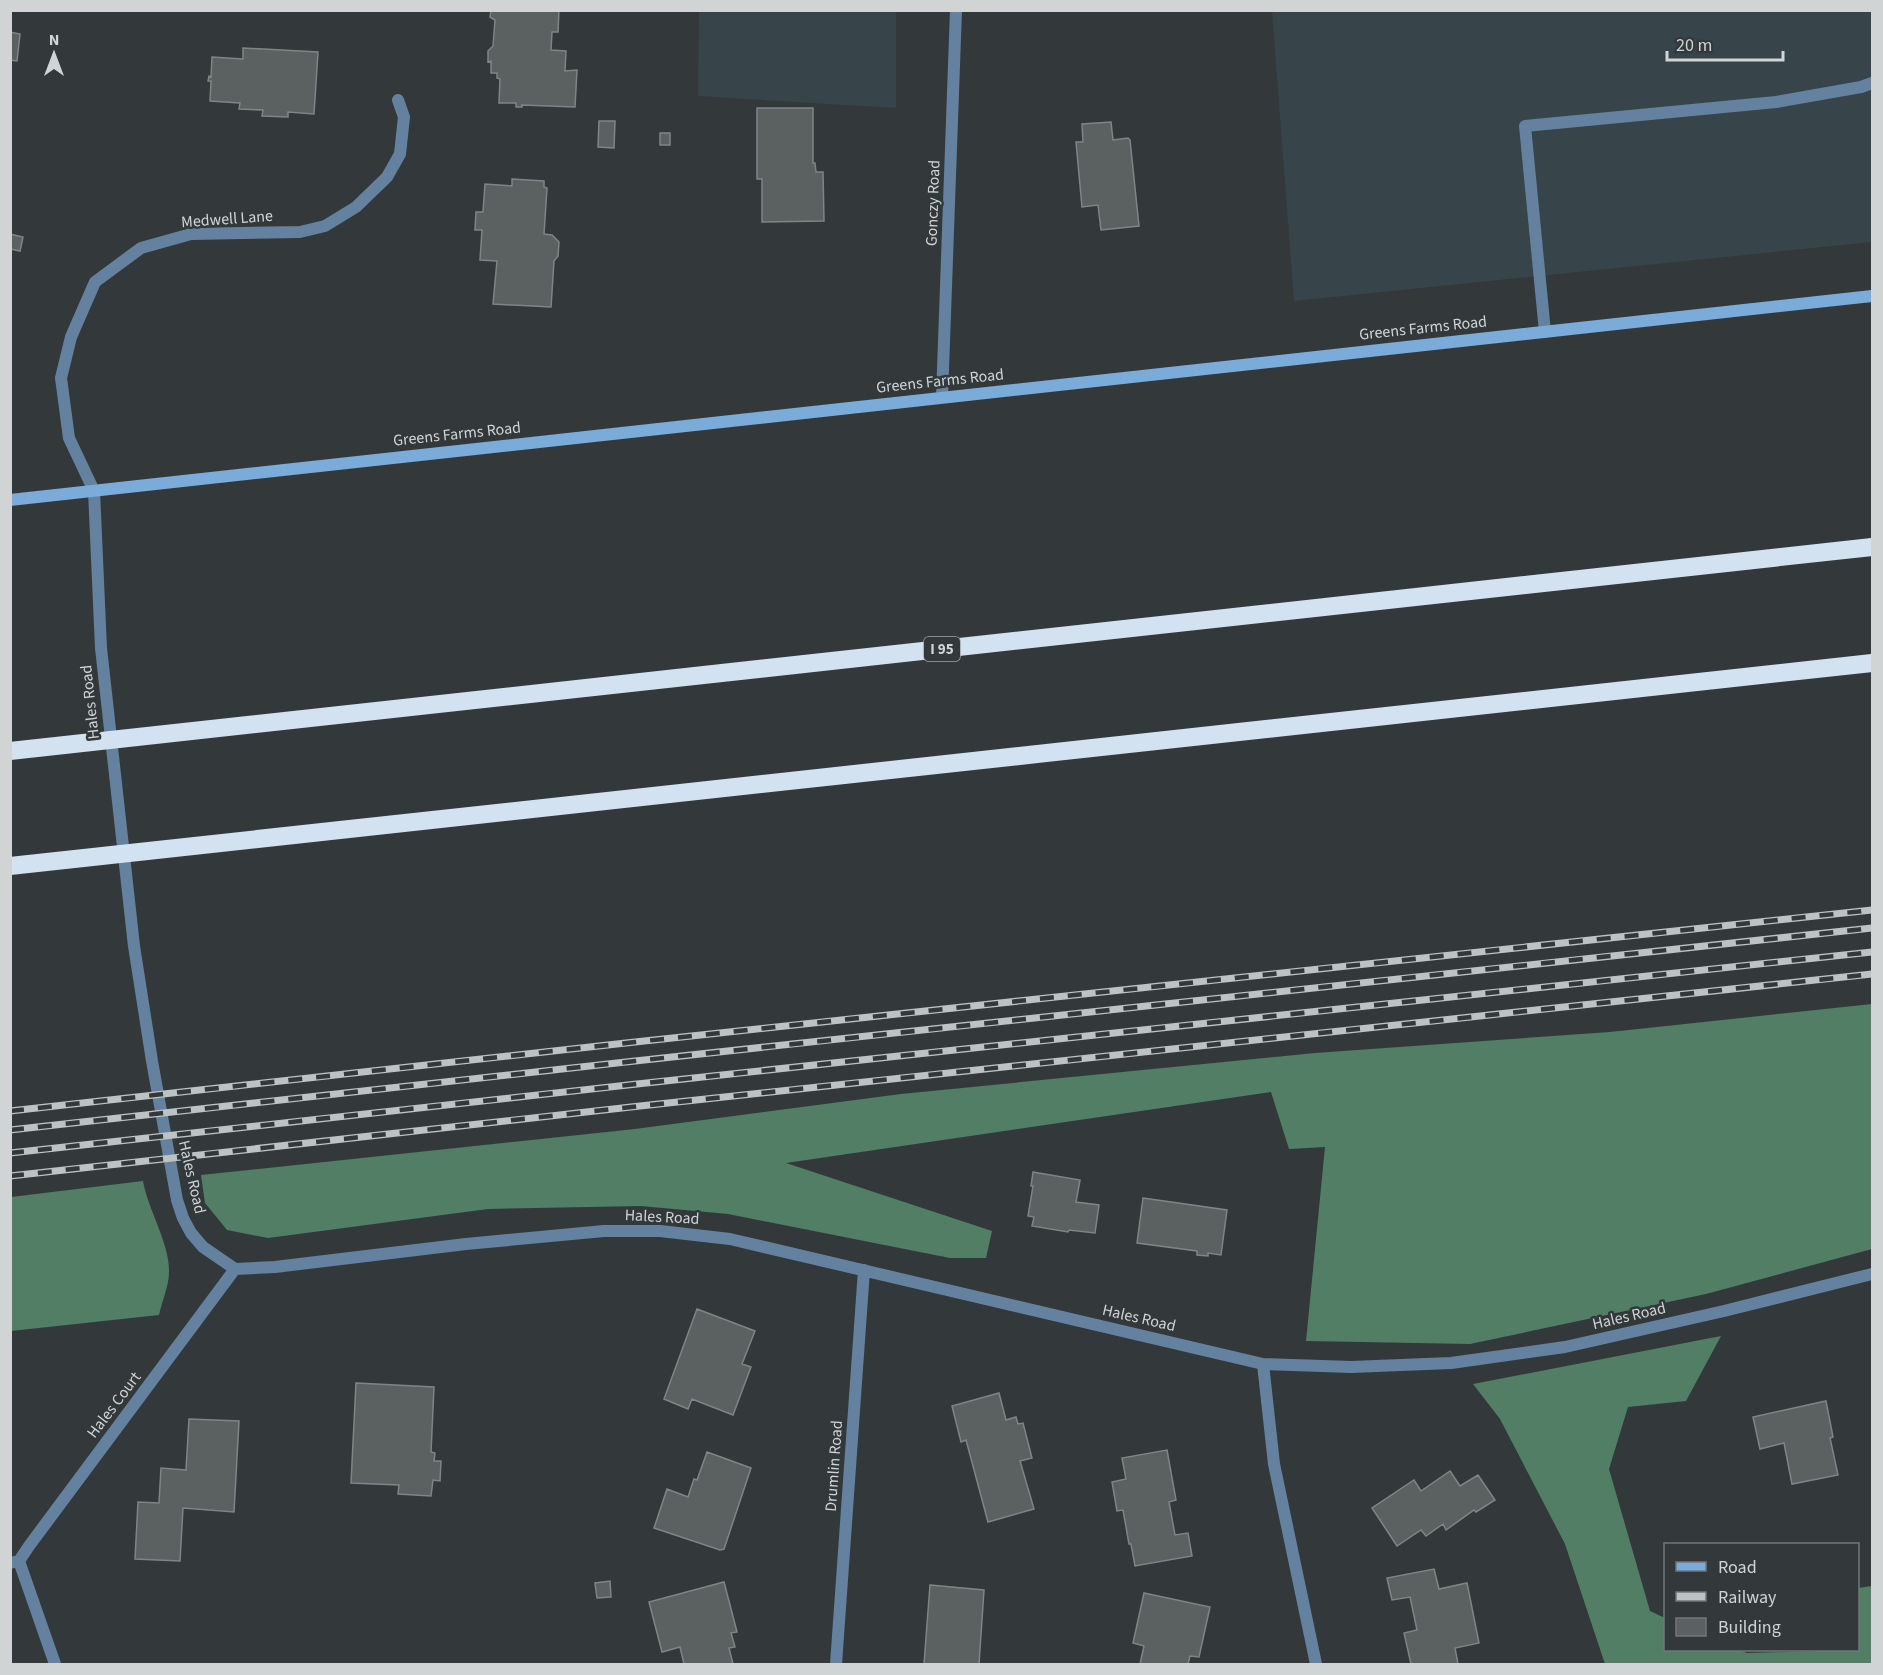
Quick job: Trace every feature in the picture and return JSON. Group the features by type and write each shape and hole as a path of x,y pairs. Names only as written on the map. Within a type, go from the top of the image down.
{"highway":[{"name":"I 95","path":"10,751 1872,548"},
{"path":"10,866 1872,663"}],"main road":[{"name":"Greens Farms Road","path":"10,500 1872,296"}],"street":[{"name":"Gonczy Road","path":"942,397 956,10"},
{"path":"1545,332 1525,126 1776,102 1872,83"},
{"name":"Medwell Lane","path":"94,491 69,438 61,378 71,337 95,282 141,248 191,234 300,232 325,226 356,207 387,177 400,154 404,117 398,100"},
{"name":"Hales Road","path":"94,491 101,648 134,946 177,1200 191,1233 203,1247 235,1269 275,1267 466,1244 604,1231 660,1231 730,1239 1263,1364 1351,1368 1451,1363 1565,1347 1872,1274"},
{"name":"Hales Court","path":"55,1665 15,1562 235,1269"},
{"name":"Drumlin Road","path":"836,1665 864,1270"},
{"path":"1263,1364 1274,1464 1316,1665"}],"shaded area":[{"path":"699,11 896,11 896,108 698,96"},
{"path":"1272,11 1872,11 1872,242 1294,301"}],"green space":[{"path":"1872,1004 1872,1249 1706,1294 1470,1344 1306,1341 1325,1147 1289,1149 1271,1092 786,1163 992,1231 986,1258 950,1258 728,1214 641,1206 488,1209 268,1238 227,1230 205,1203 201,1175 635,1129 901,1094 1315,1053 1610,1032"},
{"path":"143,1181 168,1261 168,1283 159,1315 11,1331 11,1197"},
{"path":"1721,1336 1686,1401 1628,1407 1609,1469 1650,1611 1664,1618 1664,1651 1741,1651 1747,1653 1859,1651 1859,1588 1872,1586 1872,1664 1605,1664 1565,1544 1500,1419 1473,1384"}],"building":[{"path":"491,10 559,10 558,32 552,32 551,50 566,51 565,71 577,70 575,107 522,105 522,107 516,107 516,103 499,103 500,79 497,78 497,73 491,73 491,61 488,62 488,51 493,46 495,20 490,17"},
{"path":"10,32 20,34 17,61 10,60"},
{"path":"243,48 318,52 314,114 288,112 288,117 262,116 263,110 239,109 240,103 210,101 211,81 208,81 209,76 211,77 212,57 243,59"},
{"path":"757,108 813,108 813,163 815,163 816,172 823,172 824,221 762,222 762,179 757,179"},
{"path":"599,121 615,121 614,148 598,147"},
{"path":"1111,122 1113,140 1128,138 1130,140 1139,226 1101,230 1098,205 1082,207 1076,142 1083,142 1082,124"},
{"path":"660,133 670,133 670,145 660,145"},
{"path":"512,179 544,181 544,187 547,188 544,234 552,235 559,242 558,256 554,261 551,307 493,304 497,261 480,260 482,230 475,230 476,212 483,212 485,184 512,186"},
{"path":"10,234 23,237 20,251 10,249"},
{"path":"1033,1172 1080,1180 1076,1202 1099,1205 1095,1233 1069,1230 1068,1232 1032,1226 1034,1217 1028,1216"},
{"path":"1143,1198 1227,1210 1221,1255 1208,1253 1208,1256 1197,1255 1197,1251 1137,1243"},
{"path":"697,1309 755,1331 742,1364 751,1367 733,1415 692,1399 688,1409 664,1399"},
{"path":"356,1383 434,1387 431,1452 435,1453 434,1461 441,1461 440,1481 433,1480 431,1496 398,1494 399,1485 351,1483"},
{"path":"999,1393 1006,1420 1016,1417 1018,1424 1023,1423 1032,1458 1020,1461 1034,1509 988,1522 966,1440 961,1442 952,1406"},
{"path":"1826,1401 1833,1437 1830,1438 1838,1475 1792,1484 1784,1443 1760,1449 1753,1417"},
{"path":"189,1419 239,1421 234,1512 183,1508 180,1561 135,1559 138,1502 159,1503 161,1468 186,1470"},
{"path":"1167,1450 1176,1500 1169,1502 1175,1535 1188,1533 1192,1556 1135,1566 1123,1510 1117,1511 1112,1482 1126,1479 1122,1458"},
{"path":"707,1452 751,1468 724,1549 720,1550 654,1528 667,1489 688,1497"},
{"path":"1450,1471 1460,1486 1478,1475 1495,1500 1476,1512 1474,1510 1446,1530 1443,1524 1426,1536 1421,1530 1397,1546 1372,1508 1414,1480 1421,1491"},
{"path":"1434,1569 1439,1589 1467,1583 1479,1643 1455,1648 1458,1664 1411,1664 1404,1633 1417,1630 1410,1597 1392,1600 1387,1578"},
{"path":"610,1581 611,1597 597,1598 595,1583"},
{"path":"724,1582 737,1632 731,1633 735,1647 729,1648 733,1664 684,1664 680,1647 662,1652 649,1602"},
{"path":"930,1585 984,1590 979,1664 924,1664"},
{"path":"1144,1593 1210,1607 1199,1657 1190,1656 1188,1664 1140,1664 1144,1646 1133,1643"}],"railway":[{"path":"10,1111 1872,910"},
{"path":"10,1130 1872,928"},
{"path":"10,1153 1872,952"},
{"path":"10,1176 1872,974"}]}
